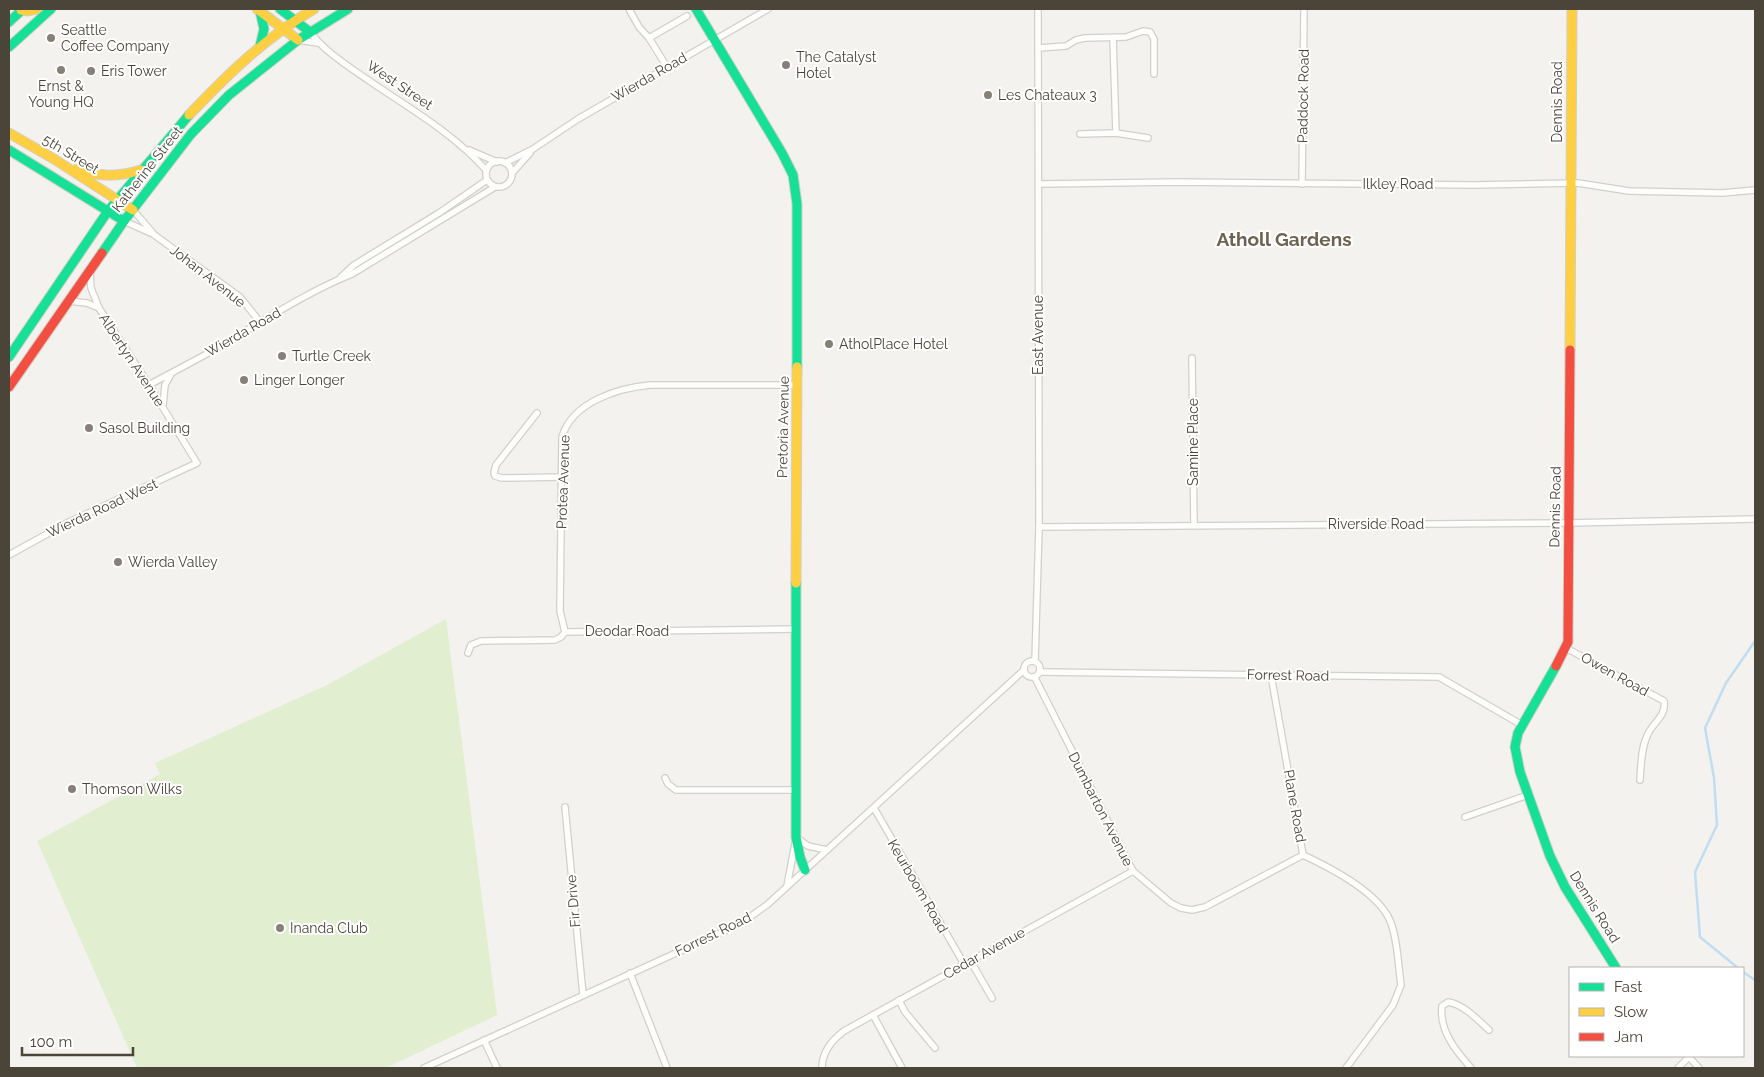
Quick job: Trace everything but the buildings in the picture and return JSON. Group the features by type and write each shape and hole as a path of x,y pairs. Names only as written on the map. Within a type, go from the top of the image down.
{"street":[{"path":"9,22 22,9 28,12 37,9"},
{"path":"9,47 51,9"},
{"name":"West Street","path":"280,9 310,32 318,43 351,68 436,125 467,149 486,170"},
{"name":"Katherine Street","path":"9,357 108,212 180,123 260,46 295,20 314,9"},
{"path":"295,20 323,9"},
{"name":"Katherine Street","path":"9,387 124,221 191,134 229,94 298,40 348,9"},
{"path":"629,9 667,67"},
{"name":"Pretoria Avenue","path":"696,9 782,153 793,175 797,204 796,837 805,870"},
{"name":"Wierda Road","path":"505,163 533,149 578,119 768,9"},
{"name":"East Avenue","path":"1035,661 1039,528 1040,184 1038,9"},
{"name":"Paddock Road","path":"1302,184 1304,9"},
{"name":"Dennis Road","path":"1572,9 1568,636 1566,648 1522,725 1514,747 1520,772 1557,873 1615,967"},
{"path":"259,10 298,40"},
{"path":"259,10 264,29 260,46"},
{"path":"649,38 687,16"},
{"path":"1039,48 1066,46 1085,38 1126,37 1143,31 1150,32 1154,38 1154,74"},
{"path":"1114,38 1116,133"},
{"name":"West Street","path":"298,40 318,43"},
{"name":"5th Street","path":"9,133 54,159 133,210"},
{"path":"1080,134 1116,133 1148,138"},
{"name":"West Street","path":"467,149 497,162"},
{"name":"Wierda Road","path":"512,173 533,149"},
{"path":"9,150 124,221"},
{"path":"54,159 98,176 113,177 141,170"},
{"path":"497,162 505,163 512,173 508,184 499,188 487,180 486,170 497,162"},
{"name":"Wierda Road","path":"149,385 223,345 260,322 337,280 352,274 411,230 446,209 487,180"},
{"name":"Ilkley Road","path":"1040,184 1187,182 1474,185 1585,183 1629,191 1728,192 1755,190"},
{"name":"Wierda Road","path":"381,253 415,236 495,187"},
{"name":"Johan Avenue","path":"133,210 153,234"},
{"name":"Johan Avenue","path":"124,221 153,234 240,297 260,322"},
{"path":"411,230 415,236"},
{"name":"Albertyn Avenue","path":"90,272 91,288 99,308 197,463"},
{"name":"Albertyn Avenue","path":"68,301 87,303 99,308"},
{"name":"Samine Place","path":"1192,358 1194,525"},
{"path":"163,407 162,398 165,385 172,372"},
{"name":"Protea Avenue","path":"565,632 560,611 562,437 566,426 576,414 611,393 636,386 797,385"},
{"path":"537,413 496,465 495,476 502,478 562,477"},
{"name":"Wierda Road West","path":"9,555 67,523 197,463"},
{"name":"Riverside Road","path":"1039,528 1194,525 1568,523 1755,519"},
{"name":"Deodar Road","path":"468,653 471,646 482,641 552,640 561,638 565,632 796,629"},
{"name":"Owen Road","path":"1566,648 1664,701 1664,713 1652,726 1646,737 1640,780"},
{"path":"1032,661 1035,661 1040,666 1040,672 1035,678 1028,676 1024,670 1026,664 1032,661"},
{"name":"Forrest Road","path":"424,1068 750,918 874,808 1024,670"},
{"name":"Forrest Road","path":"1040,672 1439,677 1522,725"},
{"name":"Plane Road","path":"1271,675 1304,855 1319,862 1367,893 1382,908 1391,923 1401,985 1400,991 1389,1011 1346,1068"},
{"name":"Dumbarton Avenue","path":"1035,678 1133,871 1171,903 1181,908 1192,910 1204,906 1304,855"},
{"path":"665,778 668,784 676,790 796,790"},
{"path":"1465,817 1528,795"},
{"name":"Fir Drive","path":"565,807 583,995"},
{"name":"Keurboom Road","path":"874,808 967,962 992,998"},
{"path":"787,886 796,837 808,846 827,850"},
{"name":"Cedar Avenue","path":"822,1068 824,1057 830,1044 836,1037 899,1000 1133,871"},
{"path":"630,973 667,1068"},
{"path":"899,1000 905,1012 935,1048"},
{"path":"1471,1068 1454,1048 1446,1031 1442,1019 1442,1006 1448,1002 1460,1006 1489,1030"},
{"path":"873,1015 902,1068"},
{"path":"484,1040 497,1068"},
{"path":"1678,1068 1689,1057 1699,1068"}],"green space":[{"name":"Inanda Club","path":"446,619 497,1015 386,1068 137,1068 37,841 160,774 155,763 327,685"}],"waterway":[{"path":"1737,967 1700,937 1695,872 1717,825 1714,778 1705,728 1726,683 1755,641"},
{"path":"1744,973 1755,980"}],"traffic: fast":[{"path":"9,22 23,9"},
{"path":"9,47 51,9"},
{"path":"280,9 310,32"},
{"path":"102,253 124,221 191,134 229,95 298,40 348,9"},
{"path":"696,9 782,153 793,175 797,204 797,367"},
{"path":"260,11 264,29 260,46"},
{"path":"9,357 108,211 189,115"},
{"path":"9,150 124,221"},
{"path":"796,583 796,837 805,870"},
{"path":"1556,666 1518,733 1515,747 1520,772 1550,856 1565,887 1615,967"}],"traffic: slow":[{"path":"21,10 37,9"},
{"path":"257,9 298,40"},
{"path":"189,115 218,85 263,44 314,9"},
{"path":"1570,350 1572,9"},
{"path":"9,133 54,159 133,210"},
{"path":"77,169 93,174 109,175 141,170"},
{"path":"796,583 797,367"}],"traffic: jam":[{"path":"9,387 102,253"},
{"path":"1556,666 1568,642 1570,350"}],"place":[{"name":"Seattle Coffee Company","path":"51,38"},
{"name":"The Catalyst Hotel","path":"786,65"},
{"name":"Ernst & Young HQ","path":"61,70"},
{"name":"Eris Tower","path":"91,71"},
{"name":"Les Chateaux 3","path":"988,95"},
{"name":"AtholPlace Hotel","path":"829,344"},
{"name":"Turtle Creek","path":"282,356"},
{"name":"Linger Longer","path":"244,380"},
{"name":"Sasol Building","path":"89,428"},
{"name":"Wierda Valley","path":"118,562"},
{"name":"Thomson Wilks","path":"72,789"},
{"name":"Inanda Club","path":"280,928"}],"district":[{"name":"Atholl Gardens","path":"1284,239"}]}
